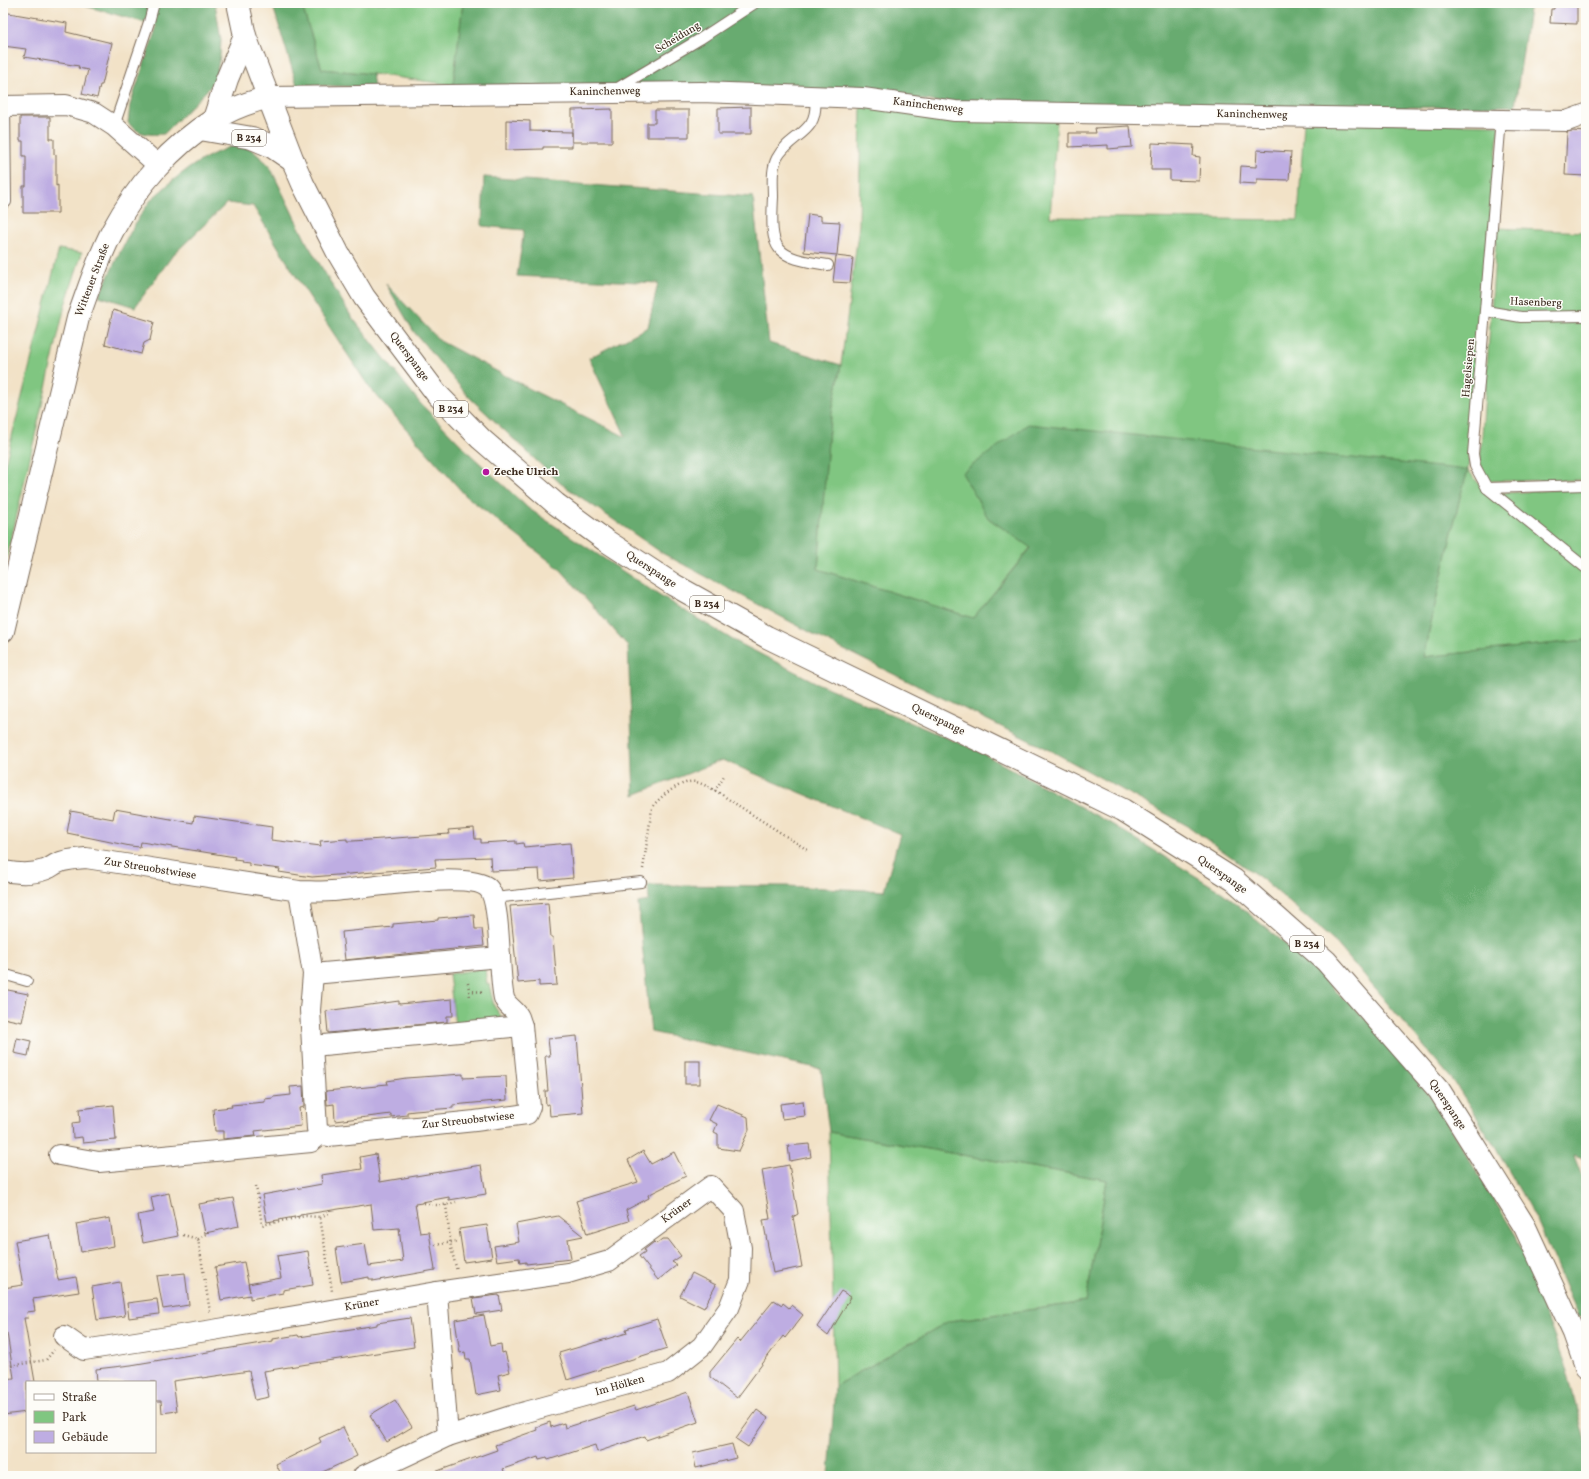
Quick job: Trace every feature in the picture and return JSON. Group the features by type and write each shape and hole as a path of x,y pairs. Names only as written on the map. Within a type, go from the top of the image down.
{"main road":[{"name":"B 234","path":"238,3 246,36 269,97"},
{"path":"207,124 228,80 246,36"},
{"name":"Wittener Straße","path":"3,631 78,318 96,268 113,230 136,193 159,166 207,124 249,102 269,97"},
{"name":"Querspange","path":"269,97 303,184 338,253 364,297 432,388 481,439 556,504 605,540 674,586 760,633 1124,810 1234,880 1326,961 1439,1090 1525,1227 1580,1332 1586,1367"},
{"name":"B 234","path":"207,124 252,138 271,146 293,161"}],"street":[{"name":"Kaninchenweg","path":"269,97 701,92 863,98 955,111 1567,121 1586,114"},
{"path":"4,106 66,105 94,113 114,126 159,166"},
{"name":"Zur Streuobstwiese","path":"3,871 17,874 28,873 44,870 59,862 70,859 86,858 153,870 299,891 332,891 387,884 459,880 475,882 488,888 494,898 498,929 501,978 505,1000 519,1017 522,1026 530,1107 527,1114 328,1136 321,1134 312,1142 99,1162 59,1155"},
{"path":"299,891 313,974 310,1010 318,1129 321,1134"},
{"path":"313,974 500,957"},
{"path":"313,1046 522,1026"},
{"name":"Krüner","path":"64,1336 84,1350 437,1292 568,1273 609,1261 711,1186"},
{"name":"Im Hölken","path":"363,1476 448,1436 511,1416 668,1373 702,1346 729,1308 740,1280 741,1248 734,1211 711,1186"},
{"path":"437,1292 448,1436"}],"lane":[{"path":"114,126 154,3"},
{"name":"Scheidung","path":"611,92 700,39 756,3"},
{"path":"815,96 816,109 811,122 782,150 774,165 771,226 774,242 779,250 804,262 828,265"},
{"path":"4,106 6,202"},
{"name":"Hagelsiepen","path":"1501,120 1473,454 1475,466 1487,488 1586,568"},
{"name":"Hasenberg","path":"1486,311 1521,317 1586,316"},
{"path":"1487,488 1586,485"},
{"path":"494,898 641,882"},
{"path":"3,974 27,981"}],"path":[{"path":"715,791 725,774"},
{"path":"641,882 652,808 656,802 667,793 687,782 695,782 715,791 809,851"},
{"path":"468,983 470,996"},
{"path":"256,1186 262,1225 305,1216 320,1217 329,1213"},
{"path":"424,1203 438,1206 456,1202"},
{"path":"446,1205 450,1242 459,1289"},
{"path":"320,1217 336,1309"},
{"path":"183,1235 198,1239 206,1234"},
{"path":"198,1239 213,1330"},
{"path":"435,1244 458,1241"},
{"path":"3,1367 46,1360 64,1336"}],"green space":[{"path":"74,3 215,3 221,40 220,57 214,83 164,134 149,134 136,130 128,123 130,105 157,26"},
{"path":"272,3 301,3 322,69 372,74 374,87 297,85"},
{"path":"301,3 463,3 453,85 322,69"},
{"path":"463,3 1530,3 1515,106 1225,110 952,104 862,91 453,85"},
{"path":"861,104 1057,121 1050,217 1298,220 1304,121 1499,125 1468,470 988,518 1031,547 973,618 818,569 829,428 841,365 859,225"},
{"path":"236,145 251,149 269,165 307,243 351,316 420,403 472,456 528,508 660,596 733,640 819,684 978,751 1110,823 1223,893 1286,944 1371,1024 1432,1099 1515,1234 1567,1370 1586,1445 1586,1476 829,1476 835,1386 949,1321 1086,1302 1107,1180 829,1132 821,1069 651,1032 638,903 649,901 648,885 787,886 884,891 900,834 722,760 634,795 628,646 561,570 465,495 369,387 297,278 253,206 227,203 173,255 135,307 99,296 128,237 149,202 178,177 205,158"},
{"path":"484,177 753,197 769,343 841,365 829,428 818,569 973,618 1031,548 988,518 962,473 1028,424 1468,470 1460,497 1423,657 1586,640 1586,1160 1574,1156 1586,1187 1586,1315 1578,1317 1539,1225 1495,1146 1455,1083 1337,944 1265,881 1188,826 1057,754 832,644 662,553 560,483 468,396 414,332 386,284 440,341 536,392 626,437 589,358 648,327 658,283 517,276 524,230 482,226"},
{"path":"1497,228 1586,232 1586,480 1487,481 1480,463"},
{"path":"59,249 82,253 65,305 3,575 3,472"},
{"path":"1468,470 1487,494 1586,488 1586,640 1423,657 1460,497"},
{"path":"485,968 487,984 489,984 494,1006 501,1016 497,1025 455,1025 449,974"},
{"path":"829,1132 1107,1180 1086,1302 949,1321 835,1386"}],"building":[{"path":"1554,3 1577,3 1577,24 1550,23 1551,9 1554,9"},
{"path":"3,12 67,23 66,32 112,43 102,85 100,85 97,98 82,94 88,70 78,68 79,66 24,57 26,49 3,46"},
{"path":"751,107 751,134 718,134 718,108"},
{"path":"612,109 612,142 572,142 572,110"},
{"path":"655,110 689,110 689,137 647,137 647,123 655,123"},
{"path":"20,117 50,117 50,139 54,139 54,154 56,155 58,213 23,213 23,186 26,186 26,156 23,156 23,141 20,141"},
{"path":"506,120 530,121 530,131 572,132 572,147 543,147 543,149 506,150"},
{"path":"1130,126 1132,147 1108,149 1108,145 1069,147 1069,133 1096,133 1095,128"},
{"path":"1567,132 1586,132 1586,176 1565,175"},
{"path":"1152,143 1194,145 1193,156 1200,157 1199,181 1170,180 1170,170 1151,170"},
{"path":"1257,150 1291,152 1289,180 1257,179 1257,184 1240,183 1241,166 1256,167"},
{"path":"808,214 821,216 821,221 840,222 837,255 804,252"},
{"path":"836,256 853,258 850,283 833,282"},
{"path":"113,310 154,322 150,340 144,343 141,354 105,344"},
{"path":"115,809 193,823 194,816 272,827 271,840 321,846 320,841 347,839 347,841 353,841 449,834 448,830 474,828 475,839 481,839 481,843 516,841 516,844 523,843 524,847 570,843 573,878 540,881 539,869 491,871 490,857 435,859 436,867 312,877 279,872 280,869 249,865 249,863 241,862 242,860 234,859 235,857 141,842 140,847 130,846 67,833 71,811 113,819"},
{"path":"548,903 551,937 553,937 557,985 539,986 539,981 518,983 510,906"},
{"path":"474,915 475,929 482,929 484,946 345,960 342,932 393,927 393,924 438,920 438,918"},
{"path":"3,989 28,994 22,1022 3,1018"},
{"path":"452,999 453,1016 447,1016 447,1022 328,1033 326,1011 399,1001 399,1004"},
{"path":"577,1036 583,1113 550,1116 549,1104 546,1105 545,1091 548,1091 545,1056 550,1056 548,1039"},
{"path":"17,1038 31,1041 28,1056 14,1053"},
{"path":"685,1061 700,1061 700,1084 685,1084"},
{"path":"463,1074 463,1078 506,1076 507,1100 453,1105 453,1108 407,1112 407,1115 391,1117 391,1114 335,1121 334,1104 327,1105 326,1091 377,1086 388,1084 387,1081 406,1078"},
{"path":"303,1086 304,1107 299,1108 301,1126 255,1131 256,1136 223,1139 223,1131 215,1131 213,1109 232,1107 231,1105 265,1102 265,1099 291,1095 290,1087"},
{"path":"803,1101 805,1116 782,1119 780,1104"},
{"path":"717,1104 748,1117 749,1130 739,1151 718,1148 718,1134 714,1132 717,1124 709,1120"},
{"path":"113,1105 116,1140 83,1143 82,1137 73,1138 72,1123 80,1122 79,1109"},
{"path":"809,1144 811,1157 790,1161 788,1146"},
{"path":"643,1151 651,1164 674,1152 686,1176 648,1195 649,1198 626,1210 629,1221 587,1234 576,1201 638,1182 628,1160"},
{"path":"376,1154 380,1182 481,1165 486,1194 449,1200 449,1197 415,1204 420,1233 429,1232 435,1270 373,1281 373,1279 369,1279 369,1277 341,1282 336,1248 365,1244 369,1266 403,1261 399,1228 374,1230 371,1204 300,1215 267,1222 262,1195 322,1184 321,1175 362,1169 360,1157"},
{"path":"789,1165 798,1214 793,1217 802,1267 773,1273 763,1220 770,1219 762,1170"},
{"path":"169,1193 178,1236 143,1243 138,1215 154,1212 151,1197"},
{"path":"233,1198 239,1226 205,1233 199,1204"},
{"path":"558,1216 583,1236 568,1239 571,1259 526,1264 526,1262 520,1263 519,1258 497,1261 494,1246 519,1242 516,1224"},
{"path":"110,1218 114,1246 81,1252 76,1224"},
{"path":"487,1225 492,1258 464,1262 459,1229"},
{"path":"50,1235 58,1280 76,1277 79,1292 33,1299 35,1311 27,1312 28,1318 24,1318 35,1381 26,1381 26,1412 3,1415 3,1379 14,1378 7,1333 3,1334 3,1288 23,1285 15,1241"},
{"path":"662,1239 668,1239 681,1256 672,1262 677,1265 658,1280 639,1256 654,1242 656,1244"},
{"path":"308,1251 313,1285 283,1290 283,1293 250,1299 250,1295 221,1300 215,1267 244,1262 248,1284 281,1278 277,1256"},
{"path":"185,1273 189,1305 163,1309 157,1276"},
{"path":"692,1273 716,1285 704,1308 680,1296"},
{"path":"120,1282 125,1316 97,1320 92,1287"},
{"path":"841,1291 851,1297 828,1336 817,1327"},
{"path":"499,1295 502,1310 476,1314 473,1298"},
{"path":"157,1299 159,1314 129,1318 127,1303"},
{"path":"774,1300 782,1305 783,1303 789,1308 791,1305 803,1315 785,1338 783,1336 737,1398 710,1377 710,1372 737,1339 740,1342"},
{"path":"484,1315 490,1346 501,1344 502,1353 505,1352 510,1372 498,1375 501,1390 476,1395 470,1359 466,1359 465,1352 460,1353 455,1320"},
{"path":"410,1318 414,1347 264,1371 269,1397 255,1400 249,1371 173,1381 177,1411 162,1413 161,1401 156,1401 156,1381 97,1381 96,1369 131,1365 273,1341 273,1339 298,1335 299,1337 377,1325 377,1323"},
{"path":"657,1319 667,1348 567,1380 559,1353 627,1333 626,1329"},
{"path":"688,1392 698,1422 646,1440 645,1436 597,1452 595,1445 548,1460 547,1458 539,1460 538,1457 503,1469 506,1476 429,1476 429,1474 497,1450 495,1445 537,1430 536,1427 550,1422 551,1427 564,1423 565,1428 634,1406 636,1410"},
{"path":"395,1400 412,1427 387,1442 370,1415"},
{"path":"757,1410 768,1418 748,1447 736,1439"},
{"path":"343,1427 357,1456 314,1476 282,1476 276,1464 321,1442 319,1438"},
{"path":"732,1444 736,1458 696,1468 693,1453"}],"place":[{"name":"Zeche Ulrich","path":"486,472"}]}
